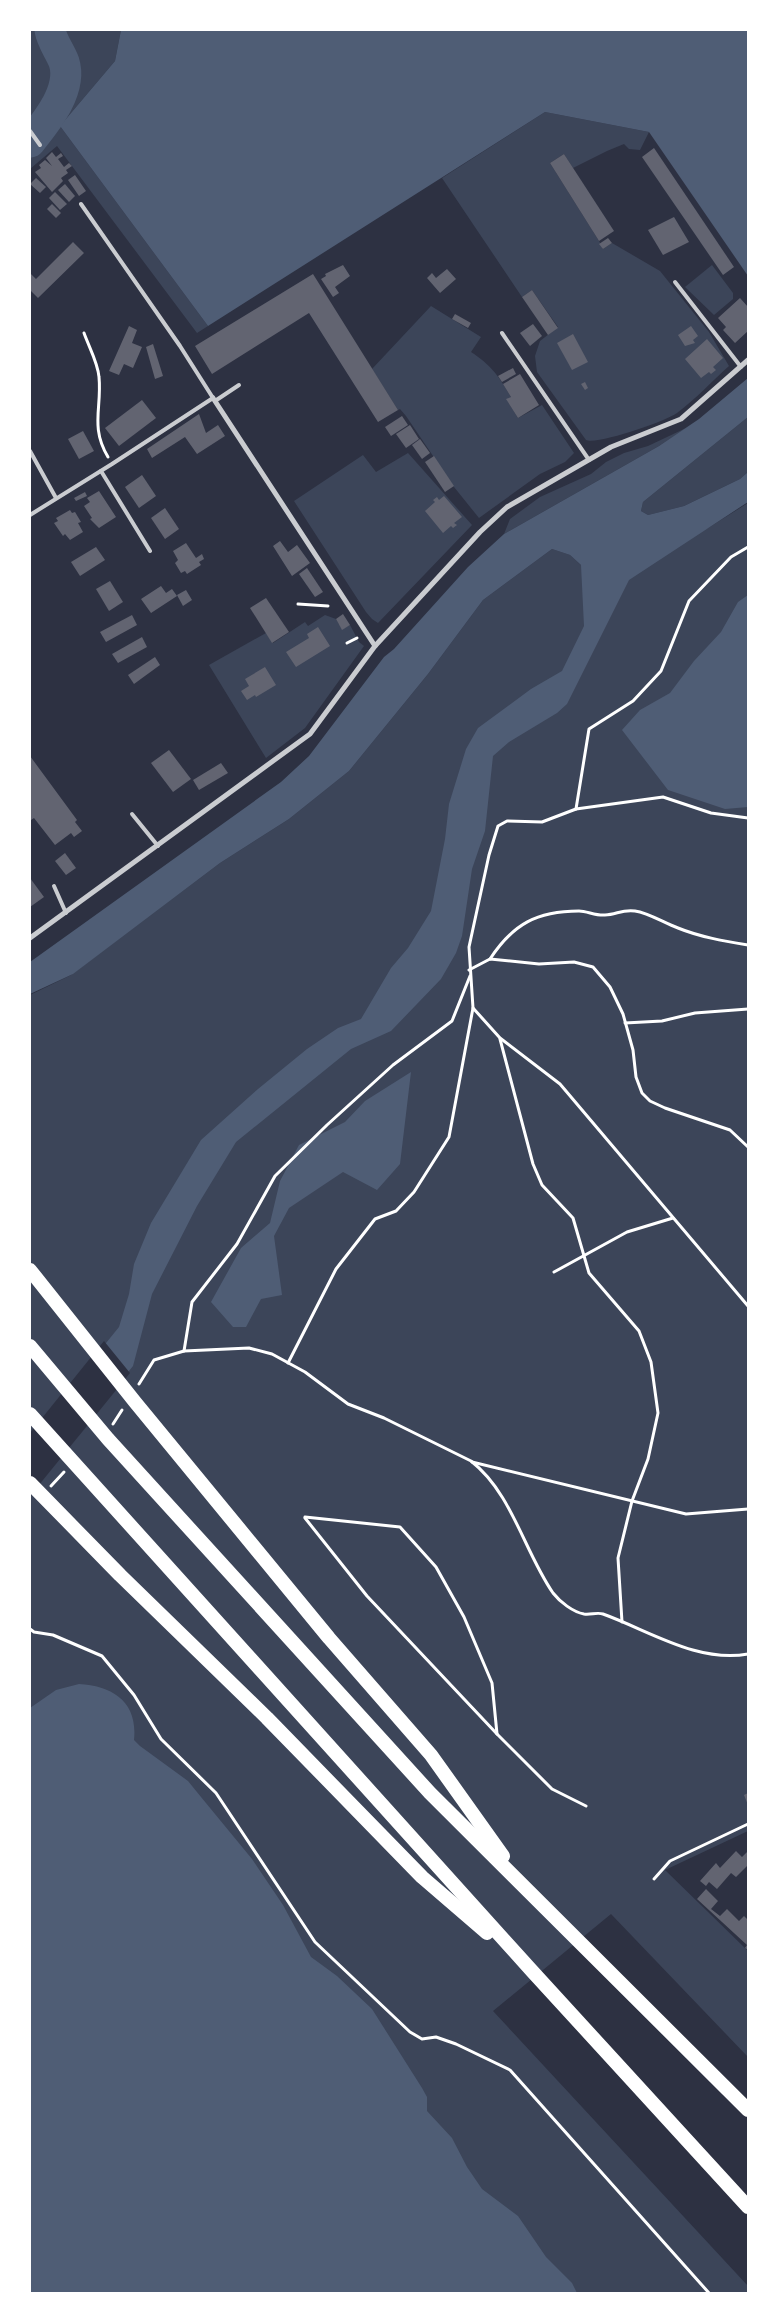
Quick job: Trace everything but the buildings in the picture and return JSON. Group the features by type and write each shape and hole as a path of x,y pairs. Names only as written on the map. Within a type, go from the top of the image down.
{"highway":[{"path":"30,1270 135,1402 329,1638 431,1756 525,1886"},
{"path":"30,1346 108,1439 430,1793 748,2110"},
{"path":"30,1414 748,2207"},
{"path":"30,1484 267,1718 422,1876 532,1970"}],"street":[{"path":"30,938 310,734 375,646 480,532 507,507 611,447 681,419 748,360"},
{"path":"214,399 375,646"}],"lane":[{"path":"30,131 40,145"},
{"path":"81,204 180,346 214,399"},
{"path":"674,282 741,367"},
{"path":"502,333 589,460"},
{"path":"30,515 239,385"},
{"path":"30,451 56,498"},
{"path":"101,471 150,551"},
{"path":"132,814 158,846"},
{"path":"54,886 66,913"}],"path":[{"path":"84,333 99,374 100,399 96,417 98,435 112,464"},
{"path":"576,809 589,729 633,701 660,670 689,601 731,556 748,547"},
{"path":"298,604 328,606"},
{"path":"347,643 357,638"},
{"path":"288,1363 336,1269 375,1219 396,1211 414,1192 449,1137 473,1008 469,970 469,947 488,856 498,826 507,821 542,822 576,809 662,797 711,813 748,818"},
{"path":"469,970 490,959 498,946 514,930 545,913 554,912 580,911 606,915 621,910 637,911 703,936 748,945"},
{"path":"490,959 539,964 574,962 593,967 610,987 625,1022 633,1050 636,1077 642,1092 650,1101 730,1130 748,1147"},
{"path":"184,1351 192,1302 237,1244 275,1176 327,1125 393,1065 452,1022 470,976"},
{"path":"473,1008 500,1038 560,1084 748,1306"},
{"path":"625,1022 662,1021 695,1013 748,1008"},
{"path":"500,1038 533,1164 542,1184 573,1218 589,1273 639,1331 651,1362 658,1413 648,1459 632,1501 618,1558 622,1622"},
{"path":"554,1272 627,1232 673,1218"},
{"path":"154,1360 184,1351 249,1348 272,1354 305,1372 348,1404 384,1418 471,1461 686,1514 748,1509"},
{"path":"471,1461 483,1471 493,1484 554,1594 570,1608 585,1614 600,1613 679,1646 705,1654 733,1657 748,1654"},
{"path":"497,1734 492,1683 464,1617 436,1567 400,1527 305,1517 367,1596 497,1734 552,1789 586,1806"},
{"path":"30,1629 53,1635 102,1656 134,1695 160,1739 216,1793 315,1942 410,2032 422,2039 436,2037 456,2044 510,2070 709,2293"},
{"path":"654,1879 670,1861 748,1824"}],"shaded area":[{"path":"30,30 121,30 115,61 60,126 208,326 197,333 57,146 30,169"},
{"path":"121,30 748,30 748,276 649,132 545,112 208,326 60,126 115,61"},
{"path":"545,112 649,132 640,150 629,149 624,144 573,168 564,154 550,163 603,249 612,243 660,271 709,332 729,366 697,396 670,417 617,436 593,441 586,440 537,372 535,356 540,341 558,327 532,290 522,297 442,178"},
{"path":"712,265 733,293 733,299 714,315 685,287"},
{"path":"431,306 481,337 471,352 489,366 498,377 511,397 507,400 518,418 542,405 574,453 565,462 540,474 479,518 454,487 406,416 400,409 398,410 372,369"},
{"path":"748,378 748,417 643,502 641,511 648,515 684,506 740,479 748,472 748,502 629,580 567,704 557,713 509,742 493,756 485,831 472,869 462,936 456,953 441,979 391,1031 351,1049 236,1142 197,1206 152,1294 133,1366 30,1493 30,1437 119,1327 129,1294 134,1264 151,1223 201,1140 258,1089 307,1049 338,1028 361,1019 391,968 408,948 431,911 445,839 449,804 466,749 478,728 531,689 562,671 584,626 581,565 570,555 552,549 483,600 428,674 349,771 289,819 220,863 73,974 30,994 30,962 281,782 309,756 384,657 394,649 468,567 504,534 659,446 699,419"},
{"path":"748,417 748,472 740,479 684,506 648,515 641,511 643,502"},
{"path":"686,428 659,446 504,534 510,519 540,497 591,474 606,462 624,453 648,446"},
{"path":"408,453 472,525 378,623 366,612 294,501 363,455 376,472"},
{"path":"748,503 748,1831 665,1870 748,1951 748,2057 611,1914 493,2011 748,2286 748,2293 30,2293 30,995 71,975 220,863 289,819 349,771 428,674 483,600 552,549 570,555 581,565 708,528"},
{"path":"748,595 748,807 725,809 668,790 622,730 640,710 670,693 694,661 721,632 738,602"},
{"path":"325,615 336,619 342,629 350,625 359,642 364,646 305,728 266,758 209,665 266,633 273,643 305,622 308,626"},
{"path":"411,1072 400,1164 377,1190 343,1172 289,1208 274,1236 282,1295 261,1299 246,1327 233,1327 211,1302 241,1248 270,1223 280,1181 299,1145 345,1122 365,1101"},
{"path":"79,1684 103,1688 121,1698 132,1716 134,1740 188,1781 252,1859 283,1905 311,1957 337,1976 372,2009 427,2097 427,2111 452,2138 467,2167 482,2189 518,2216 546,2257 572,2283 577,2293 30,2293 30,1708 56,1690"}],"pier":[{"path":"104,1341 130,1373 30,1496 30,1433"}],"waterway":[{"path":"30,142 50,115 65,84 64,62 52,39 50,30"}]}
